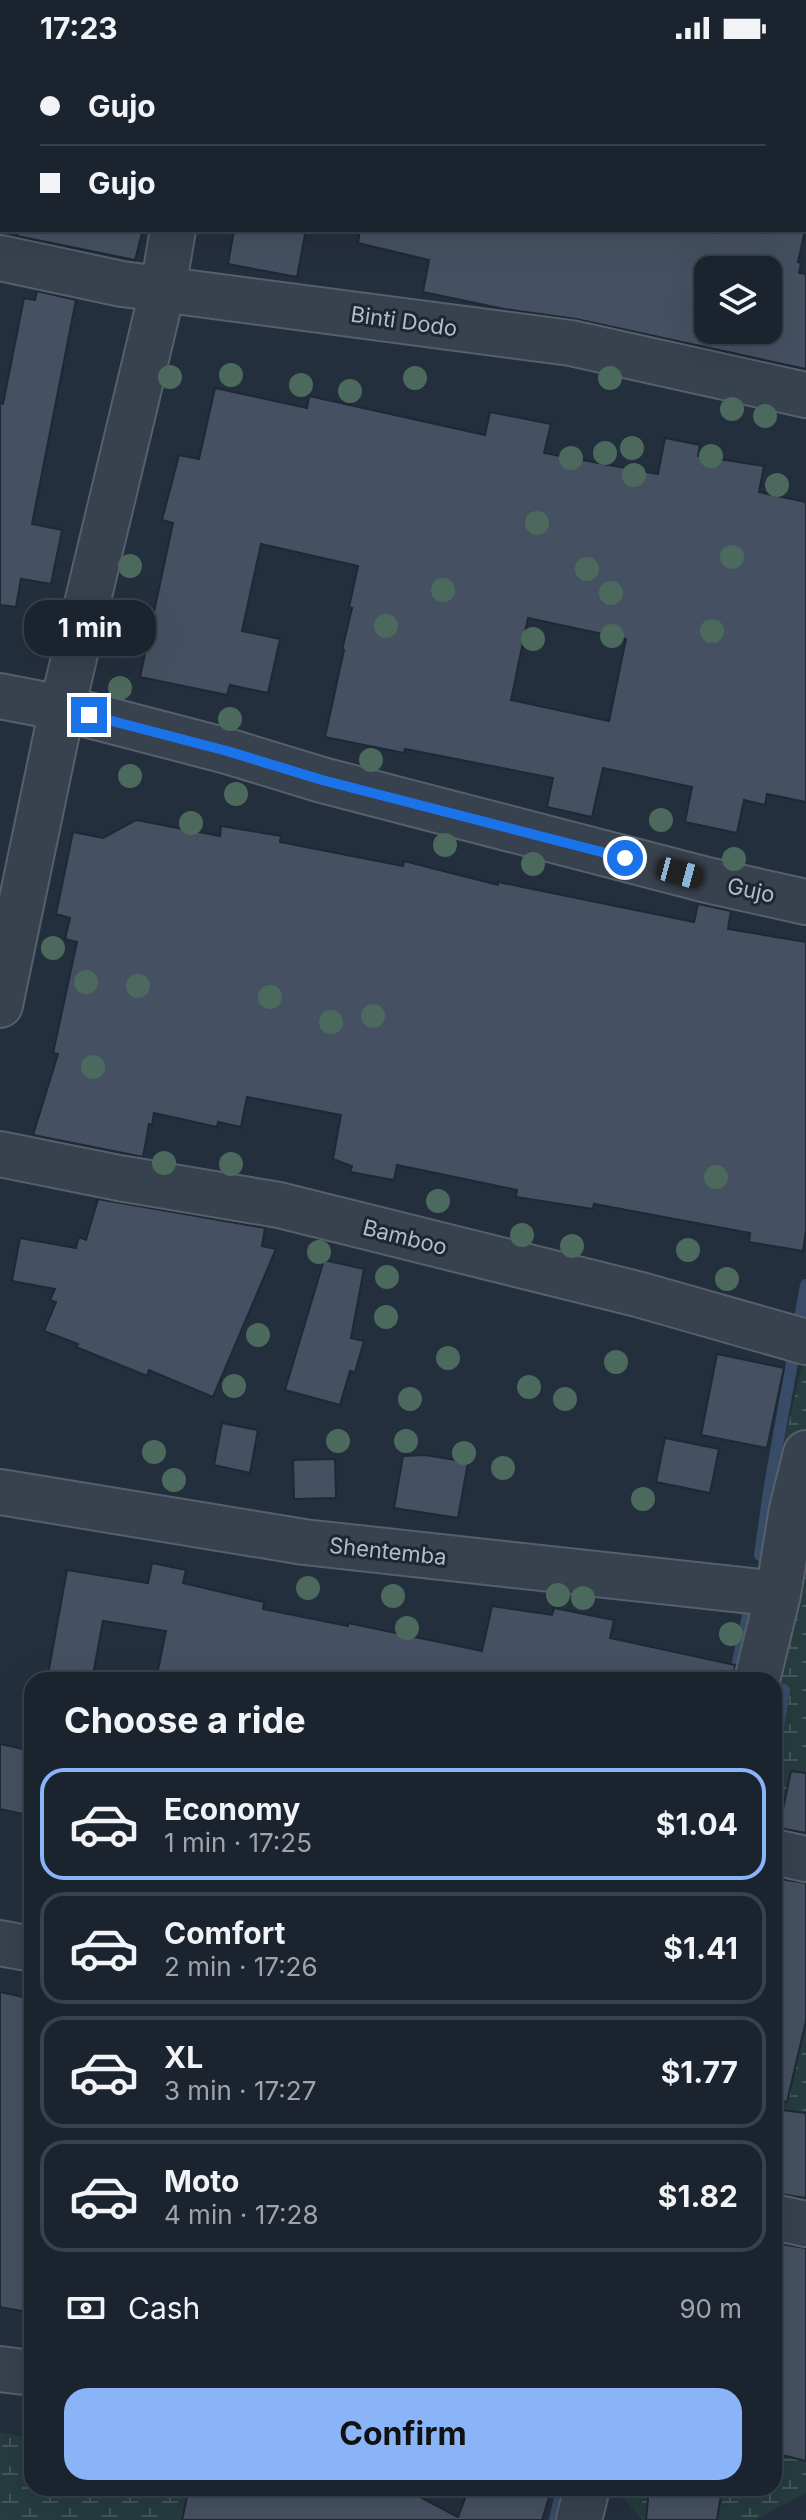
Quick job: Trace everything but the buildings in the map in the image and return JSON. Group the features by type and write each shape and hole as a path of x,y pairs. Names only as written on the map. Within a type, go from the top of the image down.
{"street":[{"path":"0,1005 62,708 163,288 173,232"},
{"name":"Binti Dodo","path":"0,258 78,276 571,343 806,395"},
{"name":"Gujo","path":"0,696 62,708 227,751 322,780 707,880 806,902"},
{"name":"Bamboo","path":"0,1154 279,1205 641,1295 806,1342"},
{"path":"759,1672 799,1510 806,1453"},
{"name":"Shentemba","path":"0,1492 304,1542 778,1594"},
{"path":"782,1854 806,1859"},
{"path":"0,1943 24,1948"},
{"path":"782,2219 806,2224"},
{"path":"0,2369 24,2372"},
{"path":"579,2520 585,2496"}],"green space":[{"path":"806,1348 806,2493 755,2520 642,2520 622,2496 782,2496 782,1672 773,1672 758,1588 784,1444"},
{"path":"0,2432 24,2437 24,2496 303,2496 411,2520 0,2520"}],"waterway":[{"path":"760,1555 806,1285"},
{"path":"736,1672 751,1602"},
{"path":"782,1702 784,1690"},
{"path":"555,2520 560,2496"}],"route":[{"path":"89,715 227,751 322,780 625,858"}]}
